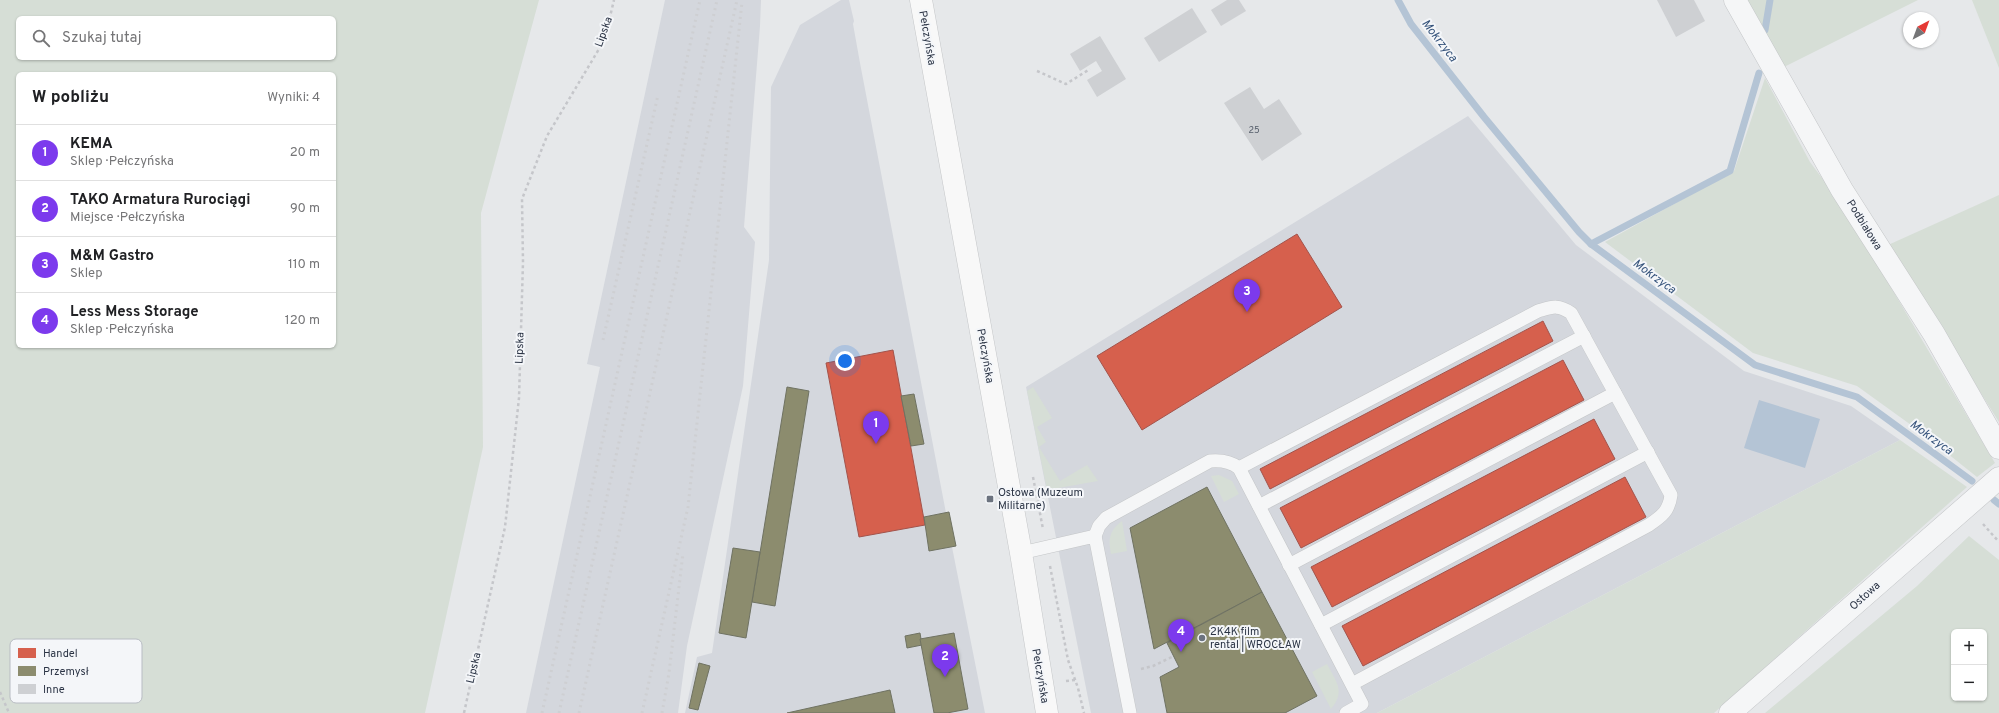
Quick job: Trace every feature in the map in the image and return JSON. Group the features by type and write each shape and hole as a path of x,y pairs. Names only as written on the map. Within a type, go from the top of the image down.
{"main road":[{"name":"Pełczyńska","path":"921,0 1021,553 1047,713"}],"street":[{"name":"Podbiałowa","path":"1735,0 1842,190 1934,334 1999,448"},
{"name":"Ostowa","path":"1730,713 1999,478"}],"lane":[{"path":"1239,468 1538,311 1550,307 1562,307 1571,313 1648,452 1671,496 1670,504 1665,514 1649,525 1352,684"},
{"path":"1259,506 1584,336"},
{"path":"1289,565 1615,392"},
{"path":"1321,625 1648,452"},
{"path":"1130,713 1095,536 1099,526 1106,518 1210,461 1226,461 1233,463 1239,468 1362,704 1346,713"},
{"path":"1021,553 1095,536"}],"path":[{"name":"Lipska","path":"464,713 505,527 519,398 523,262 522,199 547,136 599,49 608,25 614,0"},
{"path":"1037,71 1066,84 1090,69"},
{"path":"1122,673 1153,666 1174,656"},
{"path":"0,692 9,713"}],"shaded area":[{"path":"0,0 539,0 481,213 483,447 425,713 0,713"},
{"path":"665,0 761,0 744,227 755,242 743,386 687,646 678,713 526,713 600,367 587,364"},
{"path":"841,0 849,0 854,21 853,24 860,63 946,513 949,512 956,546 952,547 985,713 685,713 697,657 712,653 769,260 771,87 800,25"},
{"path":"1745,0 1918,0 1784,67"},
{"path":"1972,0 1999,0 1999,68"},
{"path":"1765,78 1810,162 1842,205 1995,463 1977,477 1918,430 1857,386 1753,353 1605,242 1734,171"},
{"path":"1468,116 1576,245 1744,371 1851,406 1900,440 1377,713 1091,713 1026,387"},
{"path":"1999,195 1999,422 1888,245"},
{"path":"1033,387 1052,418 1037,427 1046,442 1039,447 1060,481 1087,465 1098,481 1047,490 1027,391"},
{"path":"1900,440 1967,487 1714,713 1377,713"},
{"path":"1219,475 1232,481 1239,494 1224,502 1211,476"},
{"path":"1122,521 1127,551 1111,554 1110,536 1114,528"},
{"path":"1969,536 1999,560 1999,713 1765,713 1917,586"},
{"path":"1327,664 1336,681 1339,692 1336,703 1331,709 1312,672"}],"water":[{"path":"1759,400 1820,419 1805,468 1744,448"}],"building: Handel":[{"path":"1297,234 1342,307 1142,430 1097,356"},
{"path":"1543,321 1553,341 1270,489 1260,469"},
{"path":"893,350 925,525 859,537 826,363"},
{"path":"1563,360 1584,400 1301,548 1280,508"},
{"path":"1594,419 1615,459 1332,607 1311,567"},
{"path":"1625,477 1646,517 1363,666 1342,626"}],"building: Przemysł":[{"path":"787,387 809,391 775,606 752,602"},
{"path":"914,394 924,444 911,446 901,396"},
{"path":"1207,487 1262,592 1154,649 1130,528"},
{"path":"949,512 956,546 929,551 924,517"},
{"path":"733,548 760,552 746,638 719,633"},
{"path":"1262,592 1317,696 1285,713 1167,713 1160,677 1179,667 1167,643"},
{"path":"920,633 922,645 907,648 905,636"},
{"path":"954,633 968,709 947,713 934,713 920,639"},
{"path":"699,663 710,666 698,710 689,708"},
{"path":"890,690 895,713 787,713"}],"building: Inne":[{"path":"1227,0 1239,0 1246,11 1221,26 1211,10"},
{"path":"1657,0 1694,0 1705,21 1676,37"},
{"path":"1192,8 1207,32 1159,62 1144,38"},
{"path":"1100,36 1126,79 1097,97 1087,80 1102,71 1096,61 1080,71 1070,54"},
{"path":"1250,87 1264,109 1279,99 1302,134 1262,161 1224,103"}],"waterway":[{"name":"Mokrzyca","path":"1398,0 1411,24 1484,117 1579,232 1591,244 1755,365 1857,397 1972,481"},
{"path":"1765,30 1770,0"},
{"path":"1591,244 1730,171 1759,73"},
{"name":"Mokrzyca","path":"1994,500 1999,504"}],"railway":[{"path":"542,713 700,0"},
{"path":"559,713 717,0"},
{"path":"579,713 737,0"},
{"path":"642,713 688,507 742,2"},
{"path":"603,340 658,95"},
{"path":"662,713 669,673 683,553"}],"place":[{"name":"M&M Gastro","path":"1247,312"},
{"name":"KEMA","path":"876,444"},
{"name":"Ostowa (Muzeum Militarne)","path":"990,499"},
{"name":"2K4K film rental | WROCŁAW","path":"1202,638"},
{"name":"Less Mess Storage","path":"1181,652"},
{"name":"TAKO Armatura Rurociągi","path":"945,677"}]}
